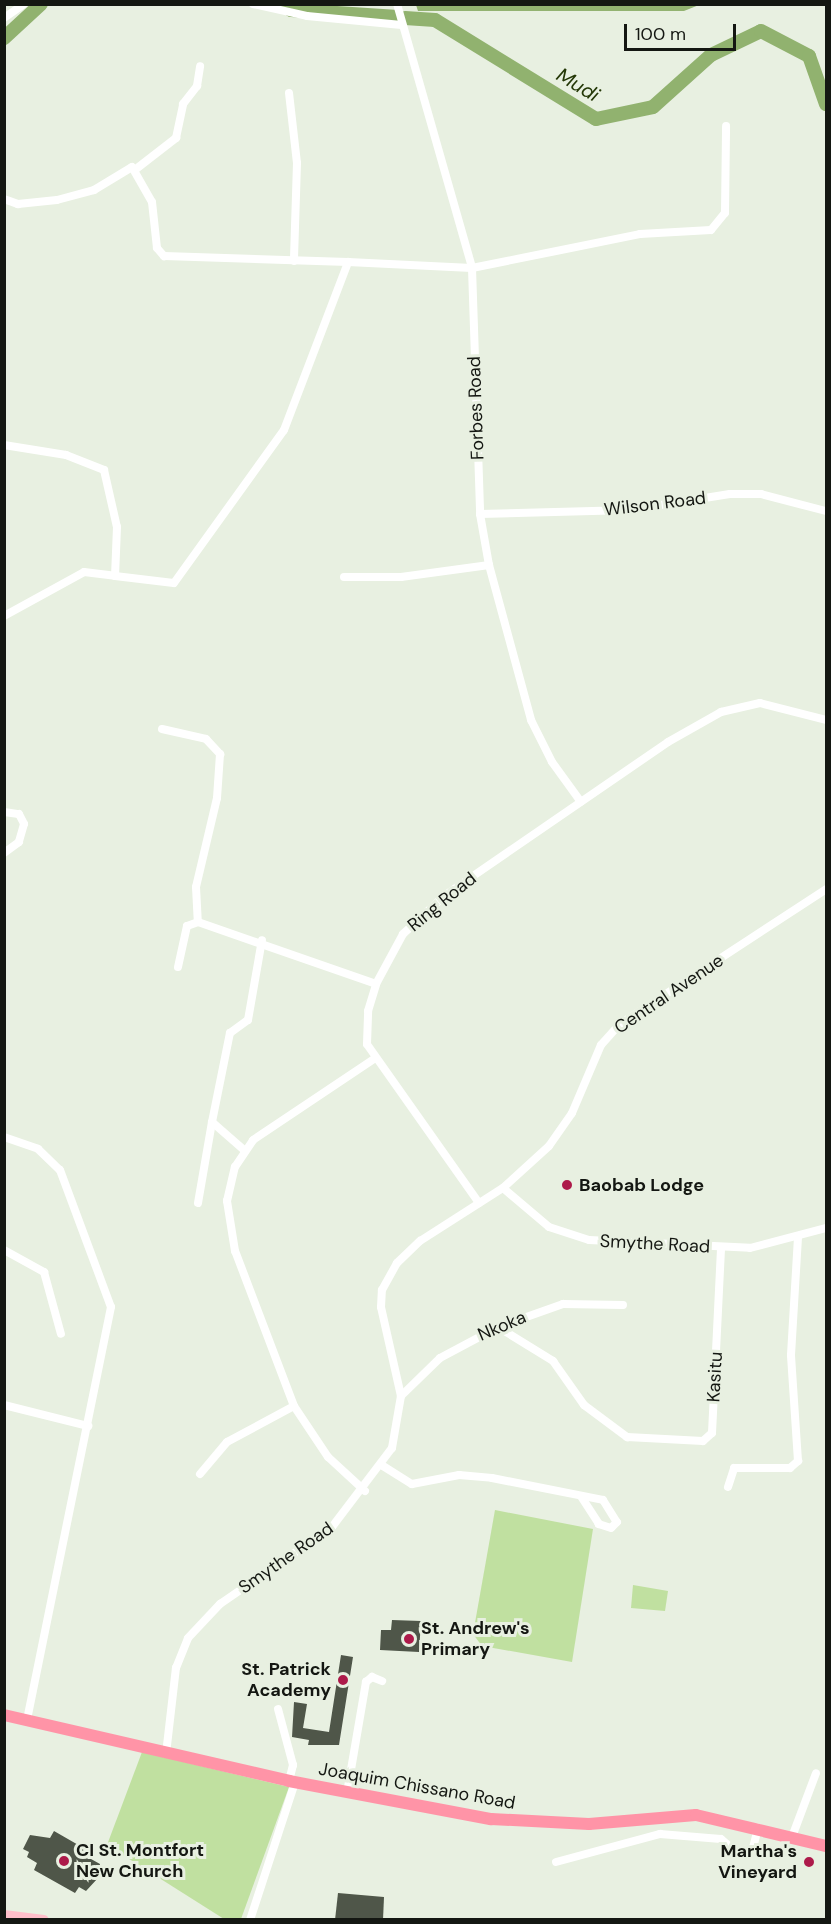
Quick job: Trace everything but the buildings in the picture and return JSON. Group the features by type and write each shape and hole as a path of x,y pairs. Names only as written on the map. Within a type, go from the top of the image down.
{"highway":[{"name":"Joaquim Chissano Road","path":"4,1715 166,1754 347,1793 521,1823 696,1815 826,1846"}],"main road":[{"path":"4,1915 44,1920"}],"street":[{"path":"4,18 24,4"},
{"path":"253,4 307,16 402,25"},
{"name":"Forbes Road","path":"397,4 472,268 480,514 489,565 531,720 581,802"},
{"path":"4,199 18,204 57,200 136,169 176,138 183,104 197,86 200,66"},
{"path":"289,93 297,163 294,261"},
{"path":"136,169 155,211 157,248 164,256 472,268 639,234 711,230 725,213 726,126"},
{"path":"4,616 84,573 174,583 230,511 298,402 348,262"},
{"path":"4,445 66,454 104,470 117,527 115,576"},
{"name":"Wilson Road","path":"480,514 630,510 730,494 778,497 826,512"},
{"path":"344,577 401,577 489,565"},
{"name":"Ring Road","path":"479,1203 374,1059 366,1029 376,984 403,934 423,912 668,742 742,705 789,708 826,720"},
{"path":"162,729 206,739 220,754 218,798 196,887 198,922"},
{"path":"4,812 19,814 24,824 19,842 4,853"},
{"name":"Central Avenue","path":"503,1188 558,1136 601,1046 620,1024 826,889"},
{"path":"178,967 187,926 198,922 262,940 376,984"},
{"path":"198,1203 230,1033 248,1020 262,940"},
{"path":"365,1491 328,1457 294,1406 230,1225 229,1185 244,1149 269,1126 374,1059"},
{"path":"212,1122 244,1149"},
{"path":"4,1137 38,1149 60,1170 110,1295 88,1426 27,1721"},
{"name":"Smythe Road","path":"166,1754 177,1668 188,1638 220,1604 332,1527 365,1491 383,1466 399,1432 400,1396 383,1333 385,1282 420,1241 503,1188 537,1220 564,1233 599,1241 750,1248 826,1228"},
{"path":"728,1487 734,1468 790,1468 798,1461 791,1355 798,1236"},
{"name":"Kasitu","path":"498,1327 553,1361 590,1411 627,1437 642,1440 703,1441 711,1433 722,1247"},
{"path":"4,1250 45,1272 61,1334"},
{"name":"Nkoka","path":"400,1396 440,1358 498,1327 563,1304 623,1305"},
{"path":"4,1405 88,1426"},
{"path":"200,1474 227,1442 294,1406"},
{"path":"383,1466 412,1484 459,1475 581,1496 611,1505 617,1522 611,1528 598,1524 581,1496"},
{"path":"347,1793 366,1682 372,1677 382,1681"},
{"path":"250,1920 292,1781 293,1765 278,1709"},
{"path":"792,1838 816,1773"},
{"path":"556,1862 660,1834 721,1839 736,1852 753,1848 758,1828"}],"green space":[{"path":"416,4 699,5 684,11 418,11"},
{"path":"495,1510 593,1529 572,1662 482,1646 473,1634"},
{"path":"633,1585 668,1591 665,1611 631,1608"},
{"path":"142,1752 289,1787 241,1919 224,1919 107,1845"}],"waterway":[{"name":"Mudi","path":"4,38 41,4"},
{"name":"Mudi","path":"283,4 291,10 398,17"},
{"name":"Mudi","path":"405,18 435,20 596,119 653,107 711,55 761,31 809,56 826,104"}],"place":[{"name":"Baobab Lodge","path":"567,1185"},
{"name":"St. Andrew's Primary","path":"409,1639"},
{"name":"St. Patrick Academy","path":"343,1680"},
{"name":"CI St. Montfort New Church","path":"64,1861"},
{"name":"Martha's Vineyard","path":"809,1862"}]}
